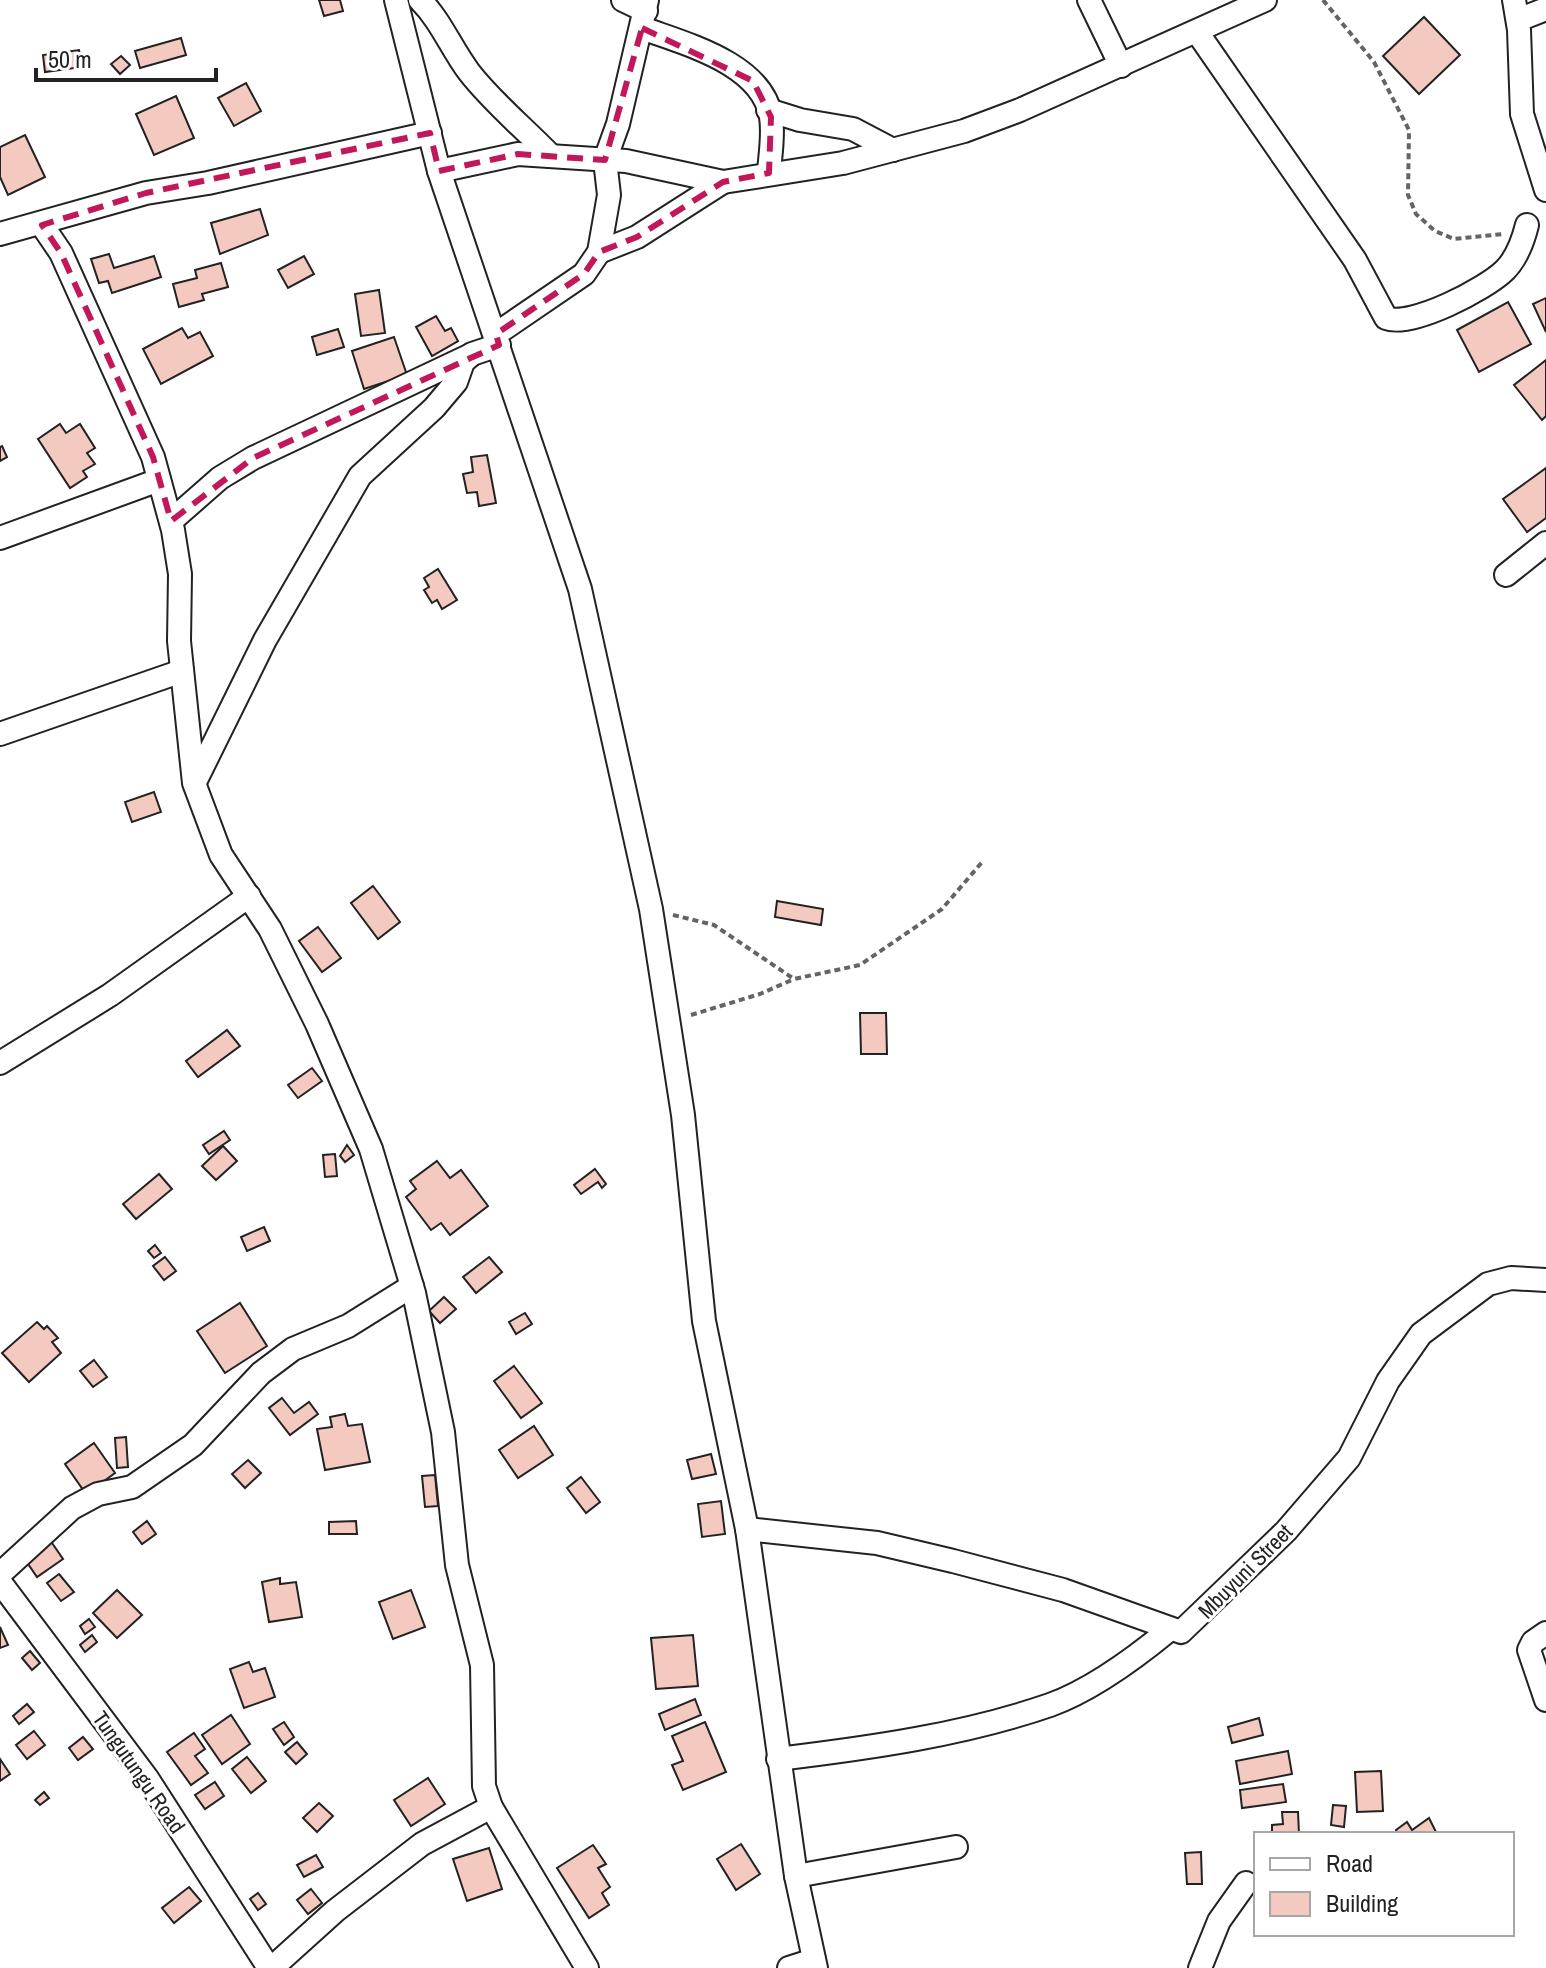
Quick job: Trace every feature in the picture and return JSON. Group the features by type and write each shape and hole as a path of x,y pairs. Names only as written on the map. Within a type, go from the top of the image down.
{"street":[{"path":"396,0 439,171 580,589 651,909 683,1115 704,1321 747,1529 796,1876 815,1964 789,1968"},
{"path":"420,0 437,17 451,47 471,75 551,156"},
{"path":"623,0 753,81 768,110 769,173"},
{"path":"1089,0 1121,66"},
{"path":"599,252 637,237 723,182 843,163 964,131 1197,32 1234,6 1265,0"},
{"path":"1546,9 1516,10 1522,114 1546,190"},
{"path":"171,521 220,478 253,458 472,354 498,339 584,274 599,252 609,195 605,160 618,124 645,13"},
{"path":"1197,32 1355,260 1386,318 1396,322 1413,319 1462,297 1504,271 1523,241 1527,225"},
{"path":"768,110 800,120 853,129 893,150"},
{"path":"0,234 42,225 146,193 208,183 430,133"},
{"path":"439,171 518,154 605,160 723,182"},
{"path":"42,225 68,266 153,457 171,521 180,574 182,671 194,783 221,855 270,929 317,1024 371,1149 412,1286 443,1432 457,1565 482,1665 484,1786 491,1807 587,1968"},
{"path":"194,783 265,640 360,476 434,408 456,382 463,362 472,354"},
{"path":"0,538 159,480"},
{"path":"1506,575 1546,543"},
{"path":"0,734 182,671"},
{"path":"0,1063 110,995 139,971 249,896"},
{"name":"Mbuyuni Street","path":"778,1759 890,1743 971,1727 1052,1704 1106,1675 1169,1630 1187,1629 1286,1531 1349,1458 1388,1381 1421,1334 1488,1284 1522,1278 1546,1280"},
{"path":"0,1574 72,1508 98,1494 132,1487 193,1445 261,1373 293,1349 348,1326 412,1286"},
{"path":"747,1529 877,1543 953,1561 1063,1590 1169,1630"},
{"name":"Tungutungu Road","path":"0,1582 147,1778 270,1968"},
{"path":"1546,1633 1533,1642 1529,1650 1546,1700"},
{"path":"270,1968 335,1911 422,1844 491,1807"},
{"path":"796,1876 956,1847"},
{"path":"1200,1968 1219,1921 1246,1883"}],"path":[{"path":"1323,0 1374,62 1409,130 1408,195 1416,214 1435,231 1454,239 1509,233 1527,225"},
{"path":"669,1022 760,994 794,979 860,965 942,909 983,861"},
{"path":"651,909 714,925 794,979"}],"highlighted area":[{"path":"642,28 753,81 771,117 769,173 723,182 637,237 599,252 584,274 496,334 499,345 253,458 171,521 153,457 61,253 42,225 146,193 430,133 439,171 518,154 605,160"}],"building":[{"path":"319,0 340,0 343,11 324,16"},
{"path":"1424,17 1460,55 1419,94 1383,56"},
{"path":"181,38 186,55 140,68 135,51"},
{"path":"79,50 82,67 45,72 43,55"},
{"path":"121,56 130,65 120,74 111,64"},
{"path":"246,83 261,111 234,126 218,98"},
{"path":"176,96 194,138 154,155 136,114"},
{"path":"25,135 45,177 8,195 0,177 0,147"},
{"path":"260,209 268,235 220,254 211,223"},
{"path":"109,254 114,268 154,256 161,277 112,293 108,281 99,283 91,259"},
{"path":"304,256 314,274 288,288 278,270"},
{"path":"221,263 228,287 202,294 204,300 179,307 173,284 197,278 195,270"},
{"path":"379,290 385,333 361,336 355,294"},
{"path":"1546,298 1546,332 1533,304"},
{"path":"1508,302 1531,344 1479,372 1457,330"},
{"path":"436,316 445,331 451,328 458,341 432,356 416,327"},
{"path":"182,328 188,338 200,332 213,356 161,384 143,349"},
{"path":"338,329 344,347 317,355 312,337"},
{"path":"394,337 407,375 364,389 352,351"},
{"path":"1546,360 1546,416 1542,420 1514,385"},
{"path":"60,424 66,433 80,424 95,448 87,453 95,464 83,471 87,477 70,488 38,439"},
{"path":"0,447 7,457 0,461"},
{"path":"487,455 496,503 479,506 477,492 467,493 463,474 473,472 471,457"},
{"path":"1546,468 1546,518 1527,532 1503,499"},
{"path":"438,569 457,600 442,609 437,600 432,603 424,590 429,587 424,578"},
{"path":"154,792 161,812 132,822 125,802"},
{"path":"373,886 400,922 378,939 351,903"},
{"path":"777,901 823,909 821,925 775,917"},
{"path":"318,927 341,958 322,972 299,941"},
{"path":"860,1013 886,1013 887,1054 861,1054"},
{"path":"227,1030 240,1046 198,1077 186,1061"},
{"path":"312,1068 322,1081 298,1098 288,1085"},
{"path":"224,1131 230,1140 209,1154 203,1145"},
{"path":"347,1145 354,1155 345,1162 340,1156"},
{"path":"223,1146 237,1161 216,1180 202,1166"},
{"path":"335,1154 337,1176 325,1177 323,1155"},
{"path":"437,1161 450,1178 461,1170 488,1206 450,1235 441,1223 431,1230 406,1197 416,1189 410,1181"},
{"path":"595,1169 606,1184 602,1188 598,1182 581,1194 574,1185"},
{"path":"159,1174 172,1189 136,1219 123,1204"},
{"path":"264,1227 270,1241 247,1251 241,1237"},
{"path":"155,1245 161,1253 154,1258 148,1251"},
{"path":"165,1257 176,1271 164,1280 153,1266"},
{"path":"489,1257 502,1272 476,1293 463,1277"},
{"path":"444,1297 456,1309 440,1323 429,1311"},
{"path":"240,1303 267,1346 225,1373 197,1331"},
{"path":"525,1313 532,1324 516,1334 509,1322"},
{"path":"37,1322 44,1329 47,1326 58,1338 52,1342 61,1353 29,1382 2,1353"},
{"path":"94,1360 107,1377 93,1387 80,1371"},
{"path":"514,1366 542,1403 521,1418 494,1381"},
{"path":"282,1398 294,1413 309,1402 318,1414 290,1435 269,1408"},
{"path":"345,1414 348,1426 362,1424 370,1462 325,1470 317,1429 332,1427 330,1417"},
{"path":"534,1426 553,1455 518,1478 499,1450"},
{"path":"126,1437 128,1467 117,1468 115,1438"},
{"path":"94,1443 115,1473 86,1494 65,1464"},
{"path":"711,1454 716,1474 692,1479 687,1460"},
{"path":"248,1460 261,1473 245,1488 232,1474"},
{"path":"435,1475 438,1506 425,1507 422,1476"},
{"path":"581,1477 600,1502 586,1513 567,1488"},
{"path":"721,1501 725,1534 702,1537 698,1504"},
{"path":"147,1521 156,1534 142,1544 133,1532"},
{"path":"356,1521 357,1534 329,1534 329,1522"},
{"path":"50,1540 63,1559 37,1577 24,1558"},
{"path":"59,1574 74,1592 61,1601 47,1583"},
{"path":"280,1578 280,1584 296,1582 302,1617 269,1622 262,1582"},
{"path":"117,1590 142,1615 117,1638 93,1613"},
{"path":"411,1590 425,1627 393,1639 379,1602"},
{"path":"89,1619 95,1627 85,1634 80,1626"},
{"path":"0,1627 8,1645 0,1648"},
{"path":"92,1635 97,1642 85,1652 80,1645"},
{"path":"693,1635 698,1686 656,1689 651,1638"},
{"path":"30,1651 40,1663 32,1670 22,1658"},
{"path":"249,1662 253,1672 265,1668 275,1697 244,1708 230,1669"},
{"path":"695,1699 701,1715 665,1730 659,1714"},
{"path":"27,1704 34,1712 19,1724 13,1716"},
{"path":"231,1715 250,1744 222,1764 202,1735"},
{"path":"1259,1718 1263,1735 1232,1743 1228,1727"},
{"path":"284,1722 294,1737 284,1745 273,1729"},
{"path":"705,1722 726,1772 683,1790 672,1765 683,1761 672,1736"},
{"path":"34,1731 45,1745 27,1759 16,1745"},
{"path":"194,1733 205,1749 195,1756 208,1773 191,1785 167,1752"},
{"path":"83,1737 93,1749 78,1760 69,1748"},
{"path":"297,1742 307,1754 296,1764 285,1752"},
{"path":"1288,1751 1292,1774 1240,1784 1236,1761"},
{"path":"247,1757 266,1781 251,1793 232,1769"},
{"path":"0,1759 10,1774 0,1781"},
{"path":"1381,1771 1383,1811 1357,1812 1355,1772"},
{"path":"428,1778 445,1804 411,1826 394,1800"},
{"path":"215,1782 224,1796 205,1809 195,1795"},
{"path":"1283,1784 1286,1802 1242,1808 1240,1790"},
{"path":"44,1792 49,1798 40,1805 35,1800"},
{"path":"319,1803 333,1816 317,1832 303,1818"},
{"path":"1333,1805 1346,1806 1344,1827 1331,1825"},
{"path":"1282,1812 1298,1812 1299,1832 1272,1832 1272,1825 1283,1824"},
{"path":"1429,1818 1436,1832 1396,1830 1407,1822 1412,1830"},
{"path":"741,1844 760,1874 736,1890 717,1859"},
{"path":"593,1845 606,1864 598,1868 610,1887 602,1893 609,1905 589,1918 557,1868"},
{"path":"489,1848 502,1889 467,1901 453,1859"},
{"path":"1201,1852 1202,1884 1187,1884 1185,1853"},
{"path":"316,1855 323,1867 304,1877 297,1865"},
{"path":"189,1887 201,1901 174,1923 162,1908"},
{"path":"311,1889 322,1903 308,1914 297,1900"},
{"path":"258,1893 266,1904 258,1910 250,1899"}]}
